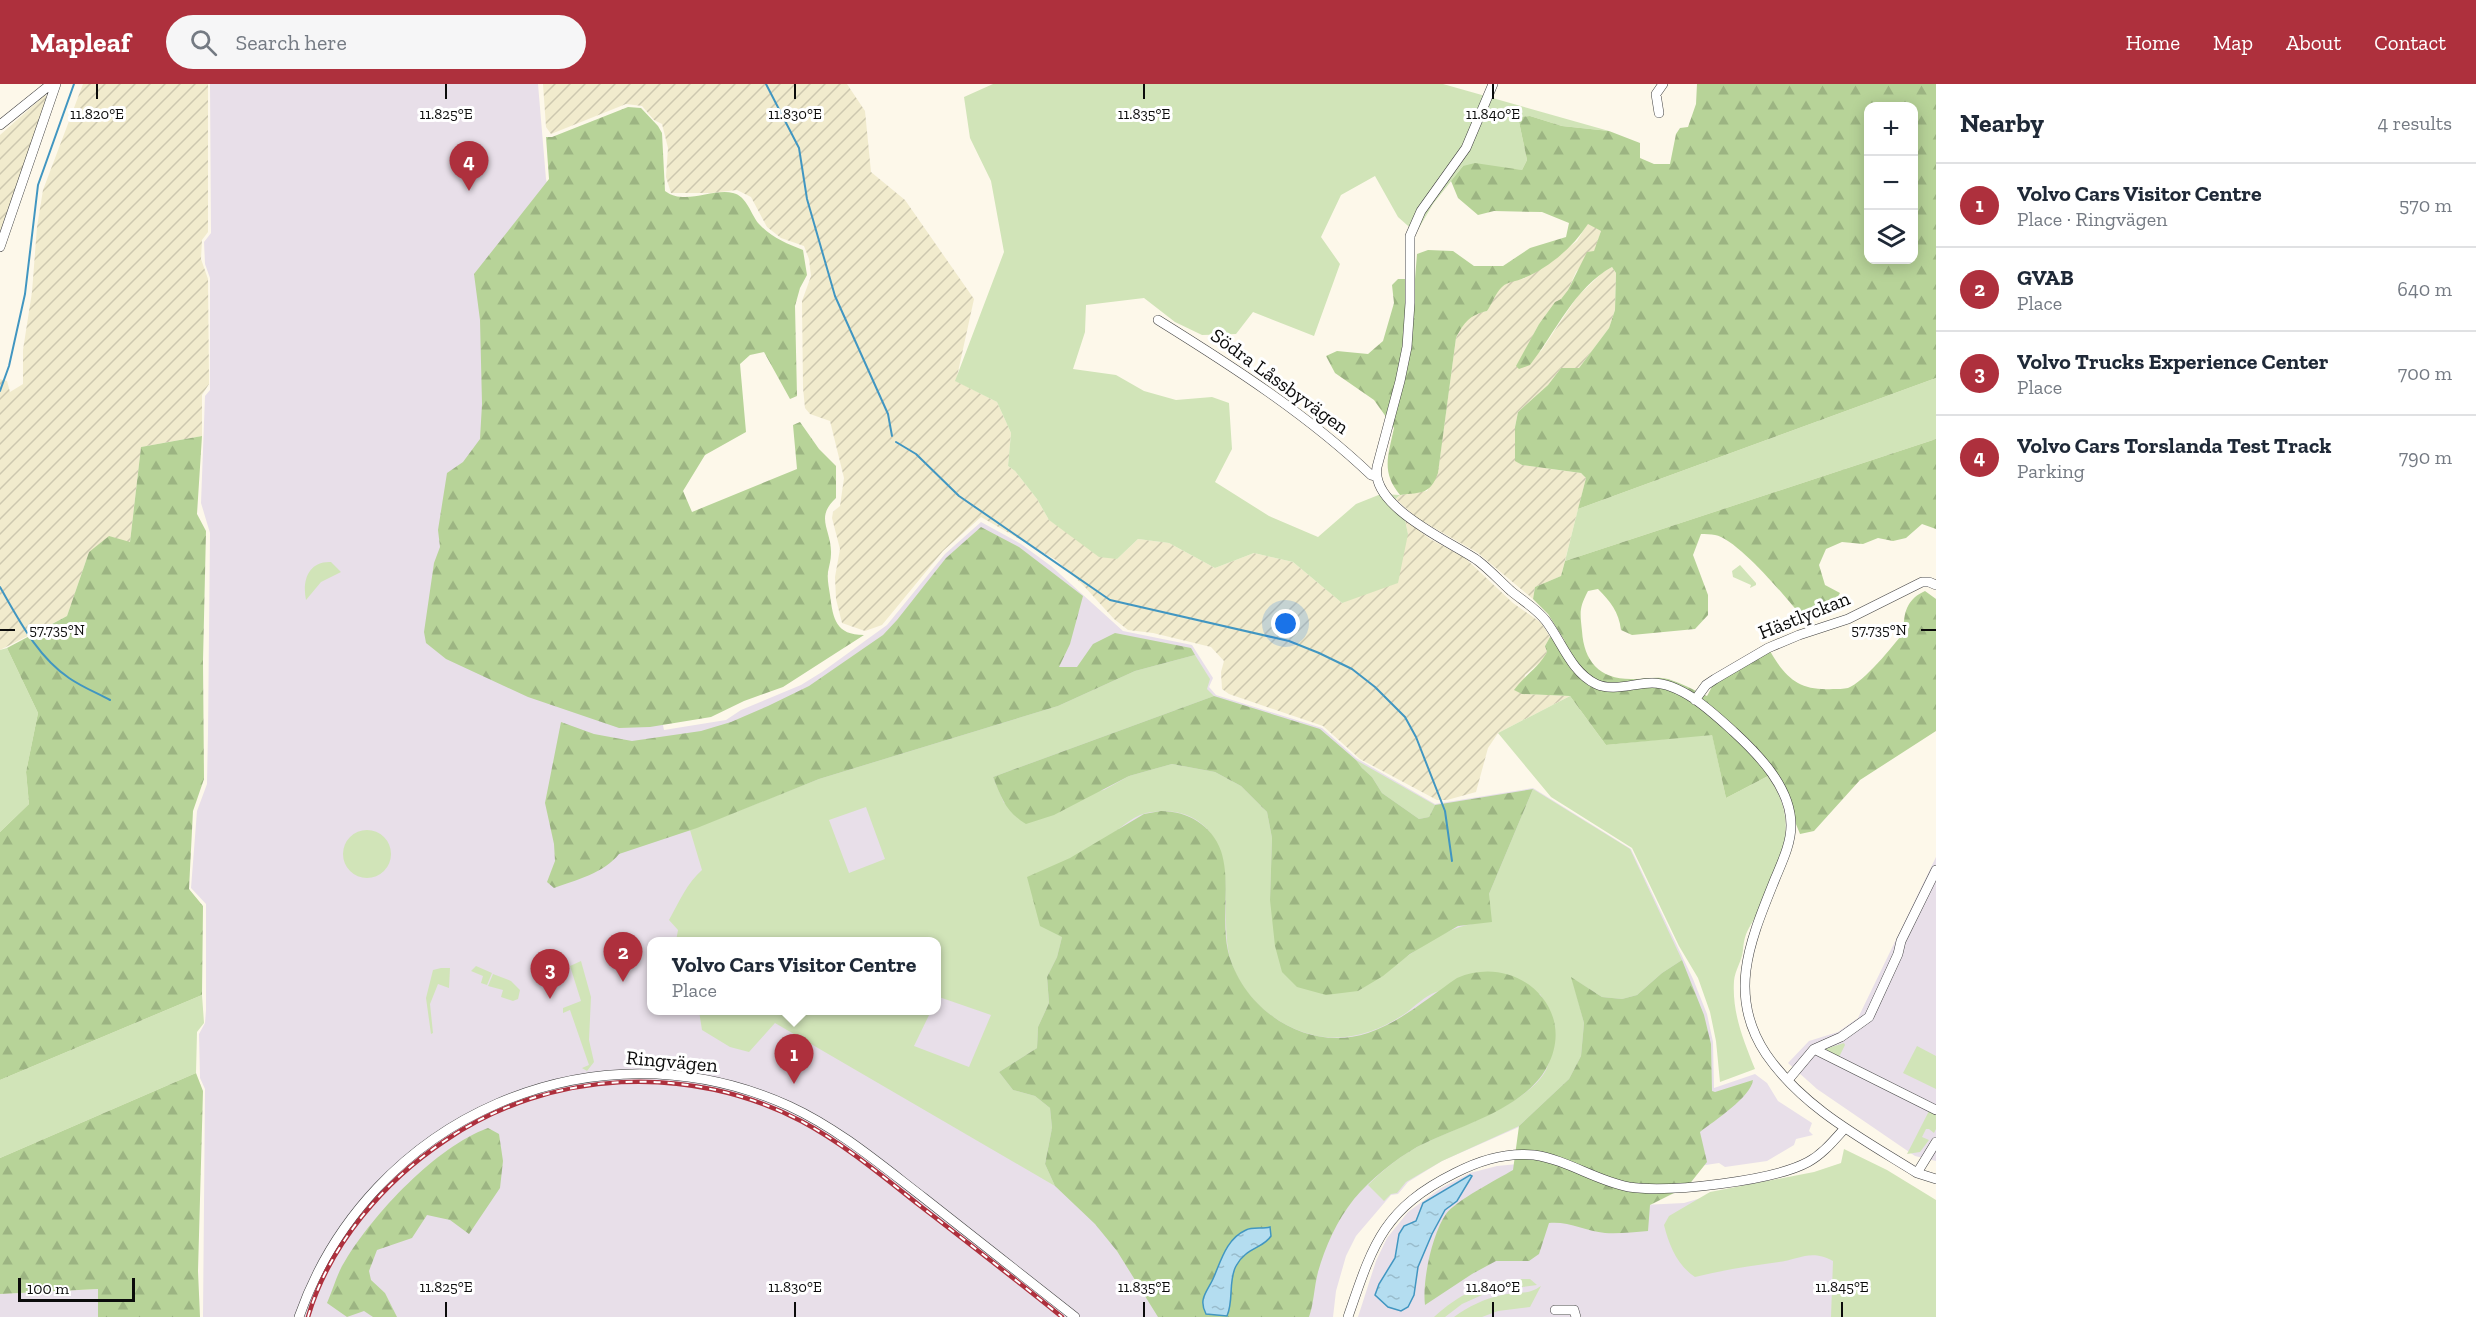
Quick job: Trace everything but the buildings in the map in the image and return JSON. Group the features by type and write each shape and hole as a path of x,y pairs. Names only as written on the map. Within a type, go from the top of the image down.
{"street":[{"path":"0,125 54,84"},
{"path":"0,247 54,84"},
{"path":"1659,114 1656,94 1663,84"},
{"path":"1376,476 1407,347 1410,303 1410,236 1421,211 1466,148 1491,85"},
{"name":"Södra Låssbyvägen","path":"1158,320 1236,369 1342,447 1371,475 1376,476 1382,488 1405,514 1420,526 1479,561 1539,613 1581,674 1602,686 1656,683 1677,690 1695,700 1722,721 1764,762 1781,790 1790,813 1791,831 1752,939 1744,979 1747,1006 1755,1033 1765,1052 1788,1080 1816,1108 1917,1173 1936,1179"},
{"name":"Hästlyckan","path":"1695,700 1706,685 1768,648 1848,619 1922,582 1936,585"},
{"path":"1788,1080 1814,1048 1841,1037 1869,1017 1898,954 1900,941 1936,870"},
{"path":"1814,1048 1936,1110"},
{"name":"Ringvägen","path":"299,1317 325,1258 350,1220 383,1181 430,1141 481,1111 535,1089 590,1077 641,1073 684,1077 729,1085 777,1101 819,1122 861,1149 1075,1317"},
{"path":"1348,1317 1371,1254 1389,1223 1402,1207 1419,1193 1474,1164 1509,1155 1536,1156 1628,1186 1672,1188 1783,1173 1810,1161 1845,1128"},
{"path":"1917,1173 1936,1142"},
{"path":"1555,1310 1574,1310 1576,1317"}],"shaded area":[{"path":"83,84 208,84 208,232 202,240 201,259 208,279 209,384 202,395 202,436 141,447 130,542 89,552 67,616 0,650 0,379 7,381 10,392 23,384 23,350 43,190"},
{"path":"210,84 538,84 546,179 570,272 664,730 726,720 741,710 801,685 822,672 887,625 945,554 981,522 1021,544 1051,566 1123,631 1192,645 1213,678 1209,687 1216,695 1322,728 1356,758 1435,804 1533,788 1631,849 1693,979 1707,1014 1713,1042 1714,1088 1755,1074 1767,1083 1778,1101 1812,1123 1809,1131 1813,1135 1796,1139 1794,1145 1767,1161 1725,1167 1719,1163 1699,1166 1526,1138 1519,1127 1442,1161 1408,1182 1398,1194 1391,1195 1356,1236 1346,1256 1336,1291 1333,1317 203,1317 205,1089 200,1078 199,1034 205,1023 206,1010 206,904 191,888 197,811 207,784 210,533 201,503 205,396 210,390 210,278 205,264 204,242 211,233"},
{"path":"543,84 847,84 865,111 871,172 905,200 974,299 956,381 997,402 1011,433 1008,466 1015,471 1037,499 1049,520 1117,559 1138,539 1169,543 1215,568 1254,553 1293,562 1342,603 1408,534 1405,520 1430,539 1465,558 1513,603 1540,622 1545,629 1550,637 1545,646 1547,652 1543,660 1525,675 1522,694 1570,696 1498,733 1488,748 1476,792 1447,800 1437,800 1360,759 1323,726 1229,694 1222,689 1221,672 1224,661 1211,647 1153,633 1128,630 1114,619 1056,560 981,517 943,551 882,625 865,631 842,623 836,599 835,577 840,549 832,518 833,512 840,506 844,478 830,421 810,414 805,408 802,301 811,276 809,259 804,246 781,238 767,227 751,197 737,190 711,193 671,193 666,177 668,148 662,124 654,120 642,106 626,104 551,134 546,127"},
{"path":"45,95 48,99 0,231 0,135"},
{"path":"1588,223 1601,231 1594,252 1576,272 1568,290 1561,299 1555,302 1539,324 1517,366 1541,351 1577,297 1602,273 1612,267 1616,273 1615,310 1609,328 1579,368 1561,368 1548,385 1518,412 1515,427 1516,461 1522,465 1581,473 1586,478 1561,576 1535,587 1533,599 1478,553 1417,518 1396,499 1400,495 1427,491 1438,472 1456,338 1465,321 1475,314 1487,311 1500,287 1511,281 1523,279 1577,241"},
{"path":"1936,857 1936,1161 1915,1156 1817,1089 1788,1063 1809,1041 1838,1032 1858,1018"},
{"path":"1518,1164 1643,1205 1684,1203 1708,1196 1805,1179 1894,1317 1358,1317 1376,1261 1387,1238 1408,1212 1441,1188 1470,1173 1497,1166"},
{"path":"98,1289 98,1317 0,1317 0,1294"}],"green space":[{"path":"993,84 1443,84 1609,131 1562,126 1530,116 1518,117 1527,160 1522,170 1463,166 1433,204 1416,233 1398,217 1375,176 1341,195 1321,237 1340,264 1314,336 1253,312 1236,334 1202,335 1175,322 1144,298 1086,305 1085,332 1073,369 1116,375 1144,391 1176,400 1212,397 1229,403 1232,449 1215,482 1269,516 1318,537 1356,504 1381,494 1400,495 1389,505 1405,520 1408,534 1398,583 1342,603 1293,562 1254,553 1215,568 1169,543 1138,539 1117,559 1099,557 1049,520 1037,499 1015,471 1008,466 1011,433 997,402 955,381 1004,252 991,181 970,138 964,97"},
{"path":"1697,84 1936,84 1936,378 1578,509 1586,478 1581,473 1522,465 1515,461 1515,427 1518,412 1548,385 1561,368 1579,368 1609,328 1615,310 1616,273 1612,267 1587,286 1576,298 1530,365 1519,369 1516,366 1539,324 1555,302 1561,299 1568,290 1587,252 1594,251 1601,231 1588,224 1560,256 1534,273 1504,285 1487,311 1472,317 1462,328 1456,338 1438,473 1428,489 1420,493 1400,495 1388,471 1388,455 1394,428 1374,400 1335,373 1326,356 1337,351 1368,354 1383,341 1394,303 1392,285 1398,279 1415,279 1417,254 1428,250 1453,251 1474,266 1503,266 1530,248 1566,237 1569,223 1542,212 1494,211 1478,215 1458,198 1451,181 1463,166 1475,163 1522,170 1527,160 1518,117 1530,116 1562,126 1609,131 1640,143 1640,158 1654,164 1670,164 1676,134 1680,128 1688,127 1696,104"},
{"path":"628,107 641,108 662,133 665,191 681,197 725,192 738,195 764,229 780,240 803,250 807,275 800,288 795,306 797,396 790,399 764,352 750,355 740,364 746,432 705,455 683,491 692,512 797,469 793,425 800,422 819,449 836,466 836,498 826,512 825,518 831,546 828,578 835,618 842,629 847,632 864,635 783,687 744,701 711,717 650,727 619,728 528,697 446,659 426,643 424,632 434,563 440,547 438,530 447,473 463,462 480,439 482,404 480,320 474,274 549,179 546,137 552,137"},
{"path":"1936,378 1936,439 1565,561 1578,509"},
{"path":"202,436 197,514 206,531 203,661 204,779 193,811 189,889 203,906 202,995 0,1080 0,832 29,804 26,772 38,713 7,648 67,616 89,552 109,536 130,542 141,447"},
{"path":"1936,439 1936,529 1922,524 1906,538 1893,541 1878,538 1863,544 1842,542 1826,549 1819,565 1825,585 1840,593 1833,605 1798,612 1759,568 1735,546 1715,535 1701,534 1693,555 1708,595 1708,615 1695,629 1632,635 1621,630 1613,607 1598,589 1588,591 1582,606 1583,642 1590,659 1602,672 1620,678 1668,679 1707,696 1714,683 1770,651 1788,676 1803,685 1821,689 1848,688 1870,671 1904,632 1905,613 1910,602 1925,591 1936,599 1936,731 1860,780 1814,831 1800,834 1776,775 1768,776 1726,798 1712,735 1606,745 1570,696 1522,694 1514,690 1544,657 1547,652 1545,646 1550,637 1565,641 1548,614 1533,599 1535,587 1561,576 1565,561"},
{"path":"981,527 1019,547 1083,596 1070,644 1059,667 1077,667 1093,644 1115,633 1191,648 1195,655 1135,671 1058,706 819,779 697,828 619,854 598,871 554,888 547,882 555,861 554,844 545,803 561,722 594,734 632,741 701,731 731,722 768,706 809,686 883,635 946,558"},
{"path":"331,562 341,572 321,582 306,600 305,586 308,574 317,565"},
{"path":"1740,565 1756,585 1750,588 1751,585 1733,577 1732,571"},
{"path":"7,648 38,713 26,772 29,804 0,832 0,650"},
{"path":"1195,655 1210,679 1207,689 1214,696 993,777 1004,803 1104,790 1129,776 1172,764 1215,772 1241,786 1267,812 1272,838 1270,900 1358,991 1428,942 1472,924 1489,894 1533,789 1630,849 1682,960 1662,973 1637,995 1622,999 1602,997 1572,978 1584,1023 1581,1056 1569,1079 1519,1126 1442,1161 1406,1182 1397,1193 1391,1194 1384,1201 1368,1185 1392,1164 1419,1146 1508,1104 1538,1081 1548,1066 1553,1032 1544,1000 1540,994 1439,991 1380,1028 1352,1036 1324,1037 1295,1029 1283,1023 1271,1016 1251,997 1231,962 1226,933 1225,880 1219,847 1198,821 1179,813 1159,811 1140,815 1104,840 1052,868 1062,937 1057,957 1047,977 1049,1003 1038,1027 1037,1048 999,1072 1013,1090 1035,1096 1050,1108 1052,1128 1045,1164 1055,1186 775,1023 749,1052 730,1047 702,1030 700,1015 929,1015 914,1046 969,1067 991,1015 941,998 941,937 677,937 678,930 669,920 688,887 702,870 690,830 819,779 1058,706 1135,671","holes":["866,807 885,859 849,873 829,820"]},
{"path":"1214,696 1320,729 1356,760 1372,777 1382,793 1419,819 1429,817 1435,805 1533,789 1489,894 1492,922 1458,926 1410,954 1383,976 1358,991 1326,995 1297,987 1282,972 1275,946 1270,900 1272,838 1267,812 1241,786 1215,772 1172,764 1129,776 1054,815 1026,824 1009,810 993,777"},
{"path":"1570,696 1606,745 1712,734 1726,798 1768,776 1778,794 1784,811 1786,828 1784,844 1773,878 1746,934 1734,981 1737,1015 1755,1069 1720,1082 1716,1041 1710,1012 1698,978 1679,946 1632,848 1551,797 1498,733"},
{"path":"1356,760 1435,805 1429,817 1419,819 1382,793 1372,777"},
{"path":"1161,811 1180,814 1197,821 1217,842 1224,863 1225,926 1228,951 1236,973 1248,992 1263,1009 1281,1022 1301,1032 1323,1037 1345,1038 1368,1033 1403,1016 1457,978 1479,972 1500,973 1520,979 1536,991 1548,1006 1555,1025 1555,1045 1547,1067 1523,1095 1489,1115 1408,1152 1375,1177 1354,1199 1332,1234 1324,1253 1309,1317 1158,1317 1117,1251 1095,1224 1055,1186 1045,1164 1052,1128 1050,1108 1035,1096 1013,1090 999,1072 1037,1048 1038,1027 1049,1003 1047,977 1057,957 1062,937 1040,926 1027,877 1070,858 1144,814"},
{"path":"367,830 384,837 391,854 384,871 367,878 350,871 343,854 350,837"},
{"path":"1682,960 1704,1015 1711,1044 1712,1091 1753,1080 1751,1087 1739,1101 1700,1132 1707,1162 1688,1186 1650,1205 1648,1231 1605,1233 1563,1223 1549,1223 1539,1254 1529,1261 1496,1261 1425,1305 1425,1283 1429,1258 1436,1233 1446,1214 1467,1197 1513,1170 1519,1126 1569,1079 1581,1056 1584,1023 1571,977 1602,997 1622,999 1637,995 1662,973"},
{"path":"581,961 591,997 589,1040 594,1062 587,1071 582,1068 589,1065 570,1010 563,1013 563,1008 581,1001 570,966"},
{"path":"476,966 492,973 487,985 481,983 483,976 471,971"},
{"path":"450,968 449,988 438,984 430,1004 433,1033 431,1034 426,998 433,970"},
{"path":"493,974 511,981 520,990 518,999 513,1001 501,997 503,990 488,986"},
{"path":"202,995 204,1023 197,1032 196,1073 0,1158 0,1080"},
{"path":"1844,1043 1839,1057 1825,1049"},
{"path":"1917,1046 1936,1056 1936,1089 1903,1073"},
{"path":"196,1073 203,1091 198,1271 200,1317 98,1317 98,1289 0,1294 0,1158"},
{"path":"1929,1111 1936,1115 1934,1133 1926,1129 1922,1137 1929,1140 1920,1152 1907,1154"},
{"path":"488,1128 499,1134 503,1161 500,1188 469,1234 450,1220 427,1215 412,1238 377,1250 369,1271 371,1280 385,1293 397,1317 373,1317 364,1311 347,1317 327,1303 345,1261 357,1242 389,1203 448,1150"},
{"path":"1844,1149 1887,1170 1936,1200 1936,1317 1831,1317 1833,1261 1825,1257 1812,1255 1695,1277 1683,1267 1671,1247 1664,1225 1669,1216 1710,1192 1814,1172 1841,1163"},
{"path":"1530,1279 1537,1285 1491,1291 1462,1304 1445,1317 1434,1317 1452,1302 1472,1291 1493,1283"},
{"path":"1541,1286 1530,1307 1498,1311 1482,1317 1454,1317 1471,1306 1489,1299 1527,1292"}],"water":[{"path":"1470,1175 1472,1176 1457,1201 1445,1210 1432,1234 1418,1267 1414,1295 1408,1307 1401,1311 1388,1307 1375,1295 1395,1258 1399,1234 1404,1226 1416,1221 1423,1203"},
{"path":"1270,1227 1271,1236 1268,1240 1244,1255 1236,1266 1232,1278 1227,1316 1206,1314 1203,1304 1204,1296 1229,1245 1246,1230"}],"waterway":[{"path":"0,391 9,366 25,294 38,185 74,84"},
{"path":"766,84 799,148 807,199 835,296 888,414 892,436"},
{"path":"896,442 916,454 959,496 1110,600 1289,641 1352,669 1375,687 1405,717 1416,737 1445,811 1452,861"},
{"path":"0,587 30,637 47,659 74,681 110,700"}],"railway":[{"path":"308,1317 317,1290 345,1240 381,1195 423,1156 487,1116 530,1099 575,1087 621,1082 668,1083 713,1090 758,1102 801,1121 862,1160 1062,1317"}],"place":[{"name":"Volvo Cars Torslanda Test Track","path":"469,191"},
{"name":"GVAB","path":"623,982"},
{"name":"Volvo Trucks Experience Center","path":"550,999"},
{"name":"Volvo Cars Visitor Centre","path":"794,1084"}]}
